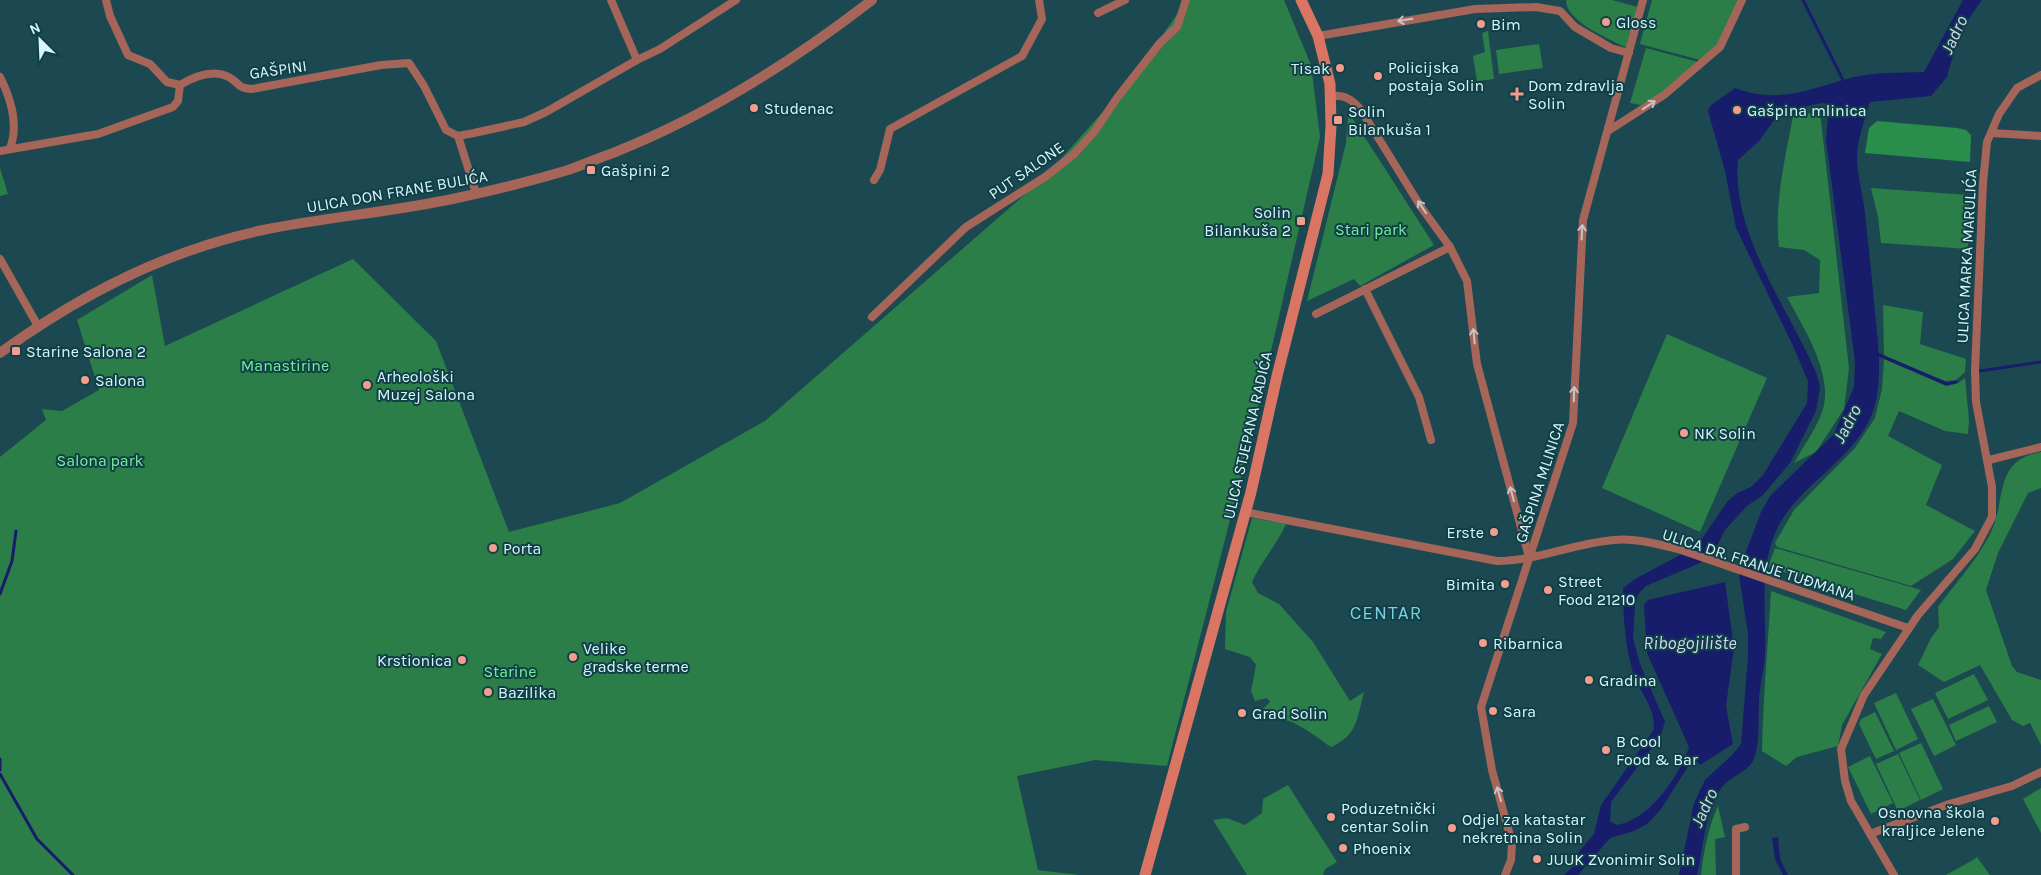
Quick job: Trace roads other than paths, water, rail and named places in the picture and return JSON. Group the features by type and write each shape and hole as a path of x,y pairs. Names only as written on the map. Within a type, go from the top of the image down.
{"main road":[{"name":"ULICA STJEPANA RADIĆA","path":"1146,875 1245,512 1328,174 1331,148 1331,96 1326,64 1318,36 1301,0"}],"street":[{"path":"0,151 98,134 173,107 178,101 180,85 167,82 150,64 128,55 110,16 106,0"},
{"path":"611,0 637,60"},
{"path":"458,136 524,122 569,100 637,60 660,49 736,0"},
{"name":"ULICA DON FRANE BULIĆA","path":"0,353 76,302 137,273 220,242 262,230 476,193 570,169 656,135 748,86 816,43 872,0"},
{"path":"874,180 880,170 890,129 1022,56 1042,19 1039,0"},
{"path":"1098,12 1125,0"},
{"name":"PUT SALONE","path":"872,317 966,227 1045,178 1074,154 1094,132 1117,98 1160,44 1177,26 1186,0"},
{"name":"GAŠPINA MLINICA","path":"1505,875 1511,860 1512,843 1492,770 1481,707 1573,424 1583,220 1643,0"},
{"path":"1608,131 1664,95 1720,47 1742,0"},
{"path":"1318,36 1453,12 1536,7 1560,12 1575,27 1611,48 1629,54"},
{"name":"GAŠPINI","path":"180,85 194,76 222,75 232,80 241,88 252,89 380,65 409,62 424,86 446,130 458,136 476,193"},
{"name":"ULICA MARKA MARULIĆA","path":"1894,875 1851,801 1845,781 1841,749 1864,695 1908,628 1975,549 1992,517 1992,487 1989,460 1976,402 1974,350 1987,142 1999,114 2017,88 2041,75"},
{"path":"0,77 10,96 15,135 10,148"},
{"path":"1331,96 1348,98 1361,110 1422,207 1450,247 1470,292 1477,364 1529,558"},
{"path":"1991,133 2041,136"},
{"path":"1316,314 1450,247"},
{"path":"0,258 38,326"},
{"path":"1366,289 1419,397 1431,440"},
{"path":"1989,460 2041,447"},
{"name":"ULICA DR. FRANJE TUĐMANA","path":"1245,512 1497,561 1529,558 1613,540 1631,540 1678,549 1908,628"},
{"path":"1870,834 1950,804 2012,786 2041,772"},
{"path":"1736,875 1736,829 1745,827"}],"water":[{"path":"1963,0 1982,0 1960,31 1947,77 1931,96 1870,102 1860,135 1857,155 1878,346 1879,379 1876,401 1869,420 1859,437 1847,452 1790,509 1779,525 1772,541 1765,573 1765,656 1759,696 1757,750 1749,766 1722,787 1711,807 1697,875 1679,875 1694,803 1705,780 1741,744 1748,656 1748,634 1739,575 1744,557 1761,512 1770,496 1834,434 1854,387 1855,362 1826,140 1829,105 1822,103 1802,107 1777,116 1759,141 1738,160 1738,188 1743,216 1764,270 1817,375 1820,387 1816,411 1790,463 1763,495 1747,506 1725,530 1718,544 1700,563 1646,586 1639,593 1635,603 1633,638 1640,664 1665,722 1660,737 1611,802 1610,821 1616,825 1628,822 1651,806 1678,771 1689,747 1647,653 1644,605 1648,600 1725,582 1734,648 1726,706 1733,744 1700,765 1694,757 1661,809 1647,824 1634,831 1610,838 1578,875 1564,875 1573,867 1576,855 1594,834 1601,805 1653,731 1653,715 1635,677 1630,659 1625,629 1623,588 1635,579 1697,546 1727,502 1737,493 1751,487 1763,475 1807,403 1808,381 1736,228 1725,171 1708,111 1710,106 1735,88 1751,93 1781,95 1809,90 1862,75 1924,72"},
{"path":"1778,837 1780,859 1788,875 1783,875 1775,859 1772,838"}],"waterway":[{"path":"1803,0 1845,84"},
{"path":"1877,354 1947,384 1956,382"},
{"path":"1980,371 2041,362"},
{"path":"0,594 12,561 16,531"},
{"path":"0,759 0,770"},
{"path":"0,774 37,839 73,875"}],"place":[{"name":"Gloss","path":"1606,22"},
{"name":"Bim","path":"1481,24"},
{"name":"Tisak","path":"1340,68"},
{"name":"Policijska postaja Solin","path":"1378,76"},
{"name":"Dom zdravlja Solin","path":"1517,94"},
{"name":"Studenac","path":"754,108"},
{"name":"Gašpina mlinica","path":"1737,110"},
{"name":"Solin Bilankuša 1","path":"1338,120"},
{"name":"Gašpini 2","path":"591,170"},
{"name":"Solin Bilankuša 2","path":"1301,221"},
{"name":"Starine Salona 2","path":"16,351"},
{"name":"Salona","path":"85,380"},
{"name":"Arheološki Muzej Salona","path":"367,385"},
{"name":"NK Solin","path":"1684,433"},
{"name":"Erste","path":"1494,532"},
{"name":"Porta","path":"493,548"},
{"name":"Bimita","path":"1505,584"},
{"name":"Street Food 21210","path":"1548,590"},
{"name":"Ribarnica","path":"1483,643"},
{"name":"Velike gradske terme","path":"573,657"},
{"name":"Krstionica","path":"462,660"},
{"name":"Gradina","path":"1589,680"},
{"name":"Bazilika","path":"488,692"},
{"name":"Sara","path":"1493,711"},
{"name":"Grad Solin","path":"1242,713"},
{"name":"B Cool Food & Bar","path":"1606,750"},
{"name":"Poduzetnički centar Solin","path":"1331,817"},
{"name":"Osnovna škola kraljice Jelene","path":"1995,821"},
{"name":"Odjel za katastar nekretnina Solin","path":"1452,828"},
{"name":"Phoenix","path":"1343,848"},
{"name":"JUUK Zvonimir Solin","path":"1537,859"}],"district":[{"name":"CENTAR","path":"1386,612"}],"water label":[{"name":"Jadro","path":"1954,35"},
{"name":"Jadro","path":"1847,424"},
{"name":"Ribogojilište","path":"1690,643"},
{"name":"Jadro","path":"1704,808"}],"park label":[{"name":"Stari park","path":"1371,229"},
{"name":"Manastirine","path":"285,365"},
{"name":"Salona park","path":"100,460"},
{"name":"Starine","path":"510,671"}]}
